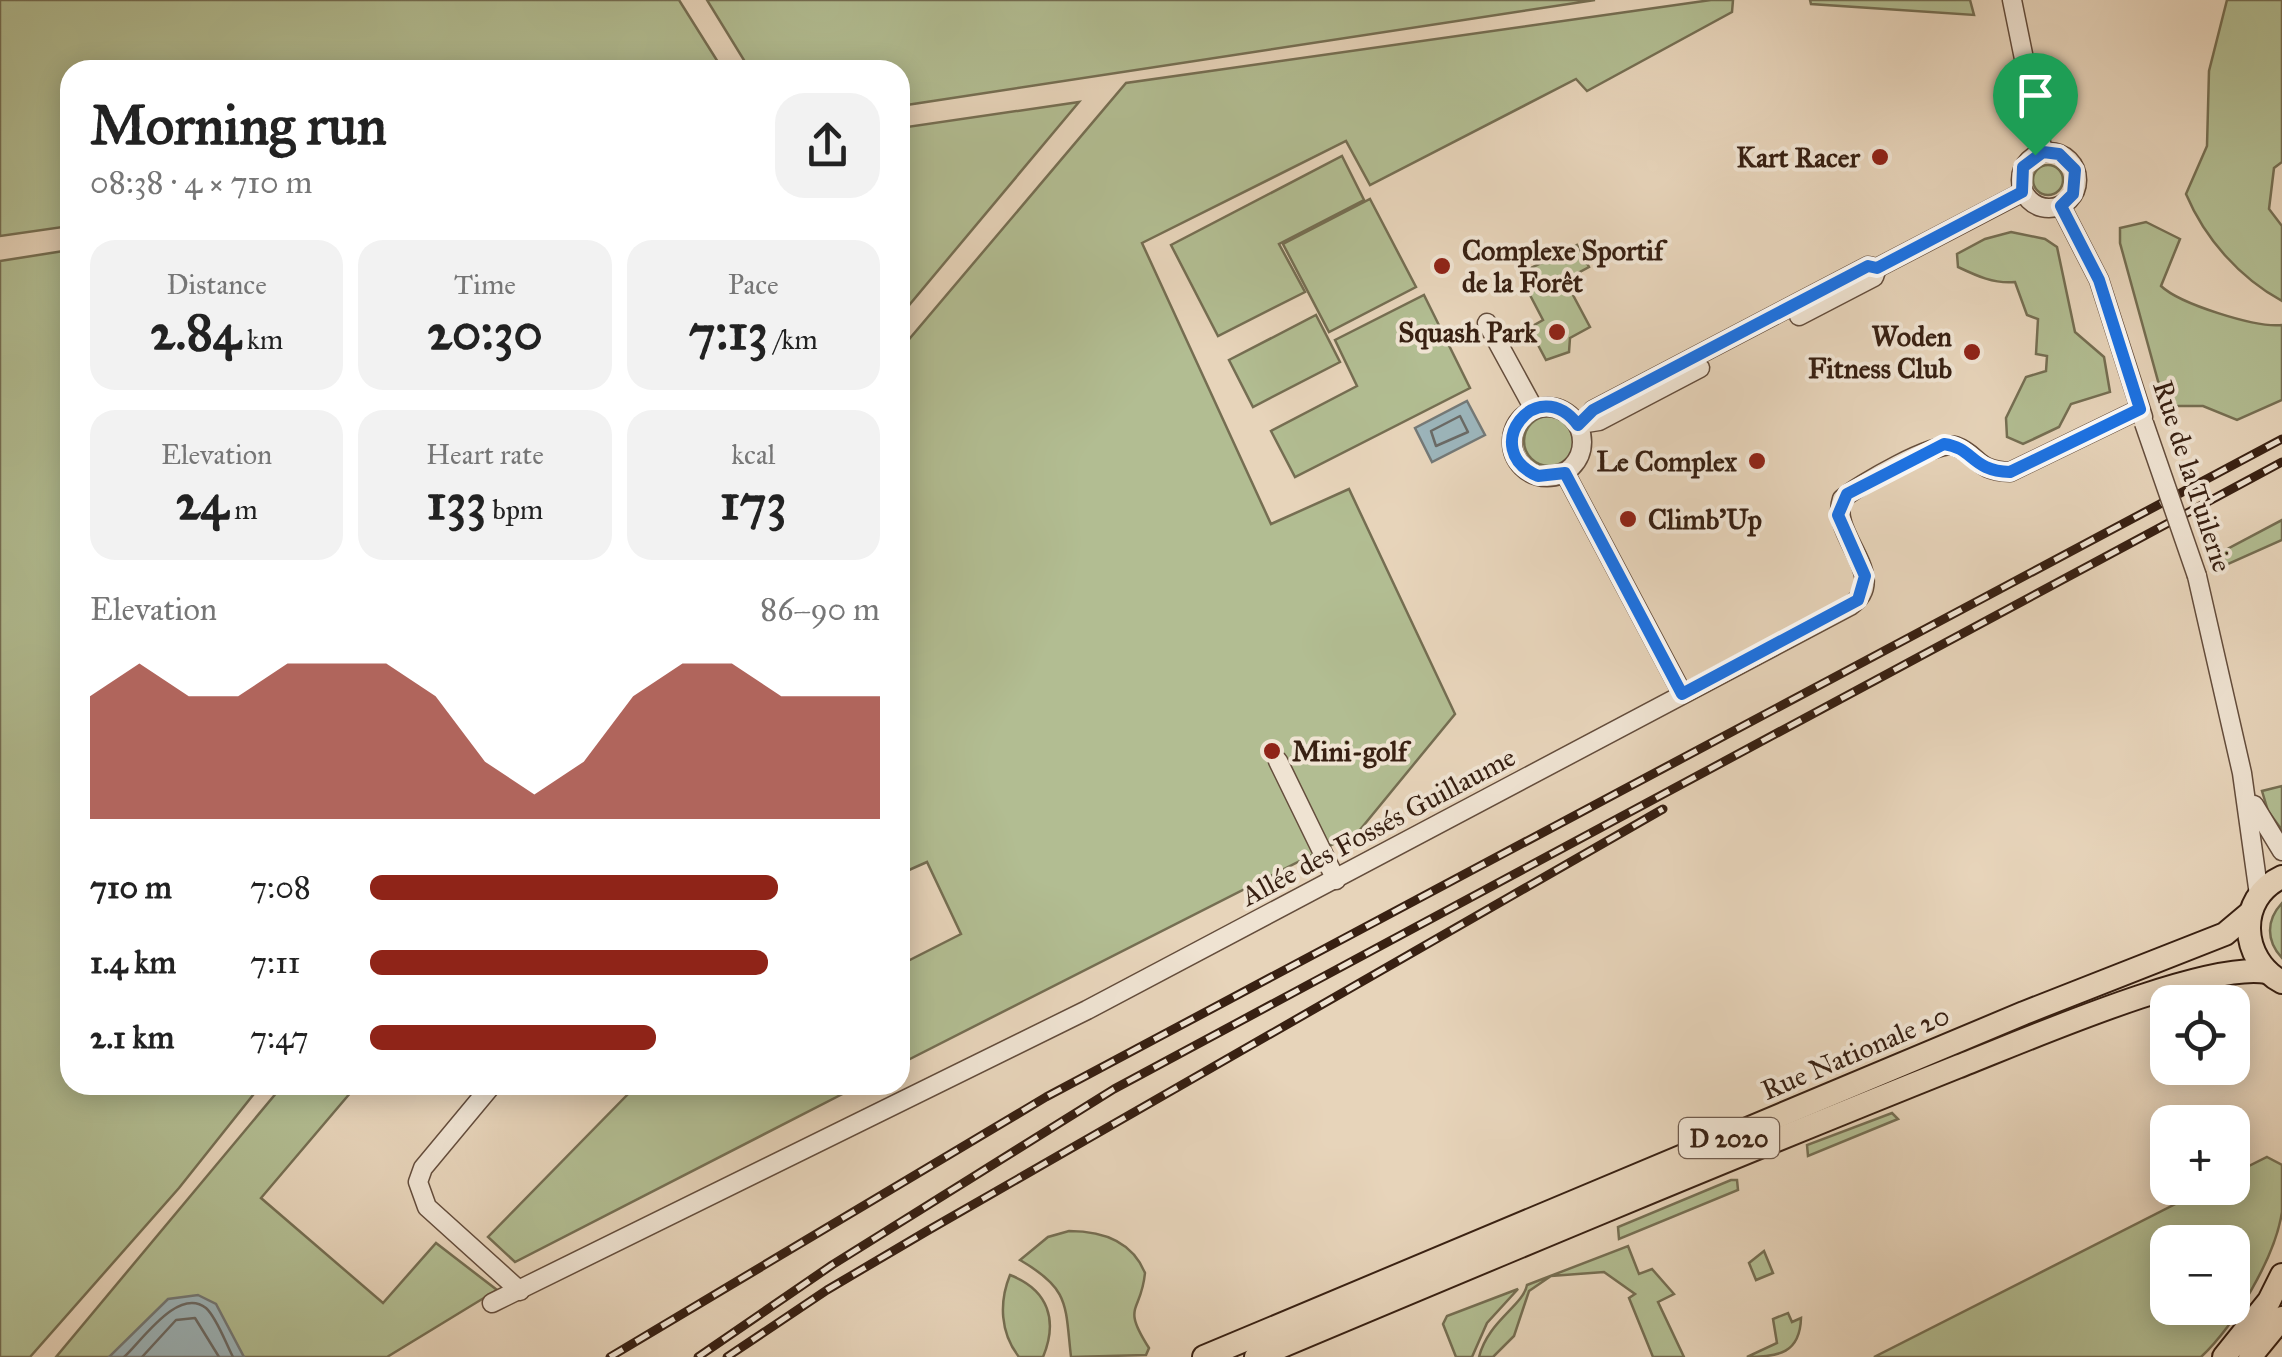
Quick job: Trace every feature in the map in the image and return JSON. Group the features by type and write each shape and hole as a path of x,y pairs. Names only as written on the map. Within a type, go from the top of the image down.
{"main road":[{"name":"Rue Nationale 20","path":"1204,1357 2024,1012 2224,934 2282,877"},
{"path":"2255,904 2250,945 2274,977"},
{"name":"Rue Nationale 20","path":"1256,1357 1768,1143 2048,1032 2202,979 2249,969 2274,977"},
{"path":"2224,1357 2260,1314 2282,1275"},
{"path":"2250,1357 2282,1318"}],"street":[{"path":"2012,0 2043,152"},
{"path":"2043,152 2059,154 2075,170 2073,194 2061,206 2044,208 2022,192 2023,167 2043,152"},
{"path":"1582,423 1582,448 1565,473 1538,476 1528,472 1514,454 1513,432 1534,409 1559,408 1582,423 1600,421 1874,277 1877,268 2022,192"},
{"name":"Rue de la Tuilerie","path":"2061,206 2099,280 2197,576 2242,773 2255,904"},
{"path":"1488,323 1534,409"},
{"name":"Allée des Fossés Guillaume","path":"492,1303 1087,1010 1858,600 1865,576 1838,515 1847,494 1944,444 1962,449 1988,471 2010,472 2142,416"},
{"path":"1565,473 1682,694"},
{"path":"1278,761 1336,880"},
{"name":"Rue de la Tuilerie","path":"2242,773 2259,818 2282,851"},
{"path":"484,1095 423,1168 418,1182 427,1207 520,1291"}],"green space":[{"path":"0,0 679,0 717,60 60,60 60,227 0,236"},
{"path":"707,0 1595,0 910,104 910,60 744,60"},
{"path":"1733,0 1732,12 1587,91 1576,79 1370,185 1346,141 1142,243 1271,524 1349,489 1455,714 1359,831 910,1059 910,960 961,934 927,862 910,870 910,338 1126,83"},
{"path":"1810,0 1970,0 1974,15 1811,4"},
{"path":"2227,0 2282,0 2282,162 2274,168 2269,209 2282,226 2282,301 2225,256 2186,194 2207,146 2209,71"},
{"path":"1079,102 910,304 910,127"},
{"path":"1342,156 1364,200 1279,244 1305,292 1218,336 1171,245"},
{"path":"2048,165 2062,174 2063,180 2054,194 2048,195 2034,186 2033,180 2042,166"},
{"path":"1370,199 1416,287 1329,332 1283,244"},
{"path":"2146,222 2180,239 2161,286 2219,313 2255,323 2282,325 2282,400 2237,420 2203,406 2172,406 2158,381 2120,243 2120,228"},
{"path":"2011,232 2045,239 2057,247 2075,332 2104,357 2110,392 2071,404 2059,427 2023,444 2007,437 2006,418 2026,377 2046,371 2047,356 2036,354 2038,319 2027,315 2015,282 1993,281 1958,267 1957,254 1985,239"},
{"path":"1577,245 1589,267 1565,280 1590,327 1570,338 1569,352 1546,360 1529,328 1543,320 1519,274"},
{"path":"60,252 60,1095 253,1095 179,1188 30,1357 0,1357 0,261"},
{"path":"1424,295 1470,388 1295,477 1271,431 1357,386 1335,340"},
{"path":"1316,315 1340,362 1253,407 1229,360"},
{"path":"1549,416 1567,423 1574,441 1567,459 1549,466 1531,459 1524,441 1531,423"},
{"path":"2282,520 2282,540 2217,569 2216,555"},
{"path":"2282,786 2282,830 2268,811 2262,791"},
{"path":"2282,903 2282,958 2273,945 2270,930"},
{"path":"275,1095 349,1095 261,1198 383,1303 436,1243 497,1290 387,1357 56,1357"},
{"path":"627,1095 841,1095 515,1262 488,1237"},
{"path":"1892,1113 1898,1119 1808,1156 1807,1145"},
{"path":"2267,1157 2282,1165 2278,1230 2250,1292 2250,1225 2150,1225 2150,1325 2229,1325 2201,1357 1874,1357 2174,1205 2250,1205 2250,1166"},
{"path":"1737,1180 1738,1190 1619,1239 1618,1227"},
{"path":"1069,1231 1114,1240 1139,1262 1145,1273 1134,1316 1149,1348 1146,1355 1071,1357 1068,1324 1057,1289 1020,1260 1048,1237"},
{"path":"1628,1246 1639,1274 1652,1269 1674,1294 1658,1302 1684,1357 1653,1357 1629,1298 1635,1294 1604,1272 1551,1276 1529,1291 1514,1336 1493,1357 1479,1357 1483,1344 1527,1285"},
{"path":"1764,1251 1773,1273 1756,1280 1749,1263"},
{"path":"1010,1275 1034,1289 1047,1308 1050,1331 1043,1357 1019,1357 1008,1338 1003,1306"},
{"path":"1518,1289 1487,1323 1472,1357 1456,1357 1443,1324 1447,1316"},
{"path":"1788,1313 1792,1322 1801,1318 1792,1346 1778,1354 1747,1357 1777,1343 1773,1319"}],"water":[{"path":"1467,401 1485,435 1432,462 1415,428"},
{"path":"198,1295 216,1304 244,1357 109,1357 168,1299"}],"railway":[{"path":"610,1357 1046,1097 2282,439"},
{"path":"698,1357 832,1265 1114,1089 2282,462"},
{"path":"727,1357 827,1290 927,1231 1663,809"}],"place":[{"name":"Kart Racer","path":"1880,157"},
{"name":"Complexe Sportif de la Forêt","path":"1442,266"},
{"name":"Squash Park","path":"1557,332"},
{"name":"Woden Fitness Club","path":"1972,352"},
{"name":"Le Complex","path":"1757,461"},
{"name":"Climb'Up","path":"1628,519"},
{"name":"Mini-golf","path":"1272,751"}],"route":[{"path":"2059,154 2075,170 2073,194 2061,206 2099,280 2140,409 2010,472 1988,471 1962,449 1944,444 1847,494 1838,515 1865,576 1863,594 1850,606 1682,694 1565,473 1538,476 1519,464 1512,443 1517,422 1534,409 1550,406 1566,412 1578,425 1585,422 1593,410 1868,266 1877,268 2022,192 2020,175 2035,155 2059,154"}]}
